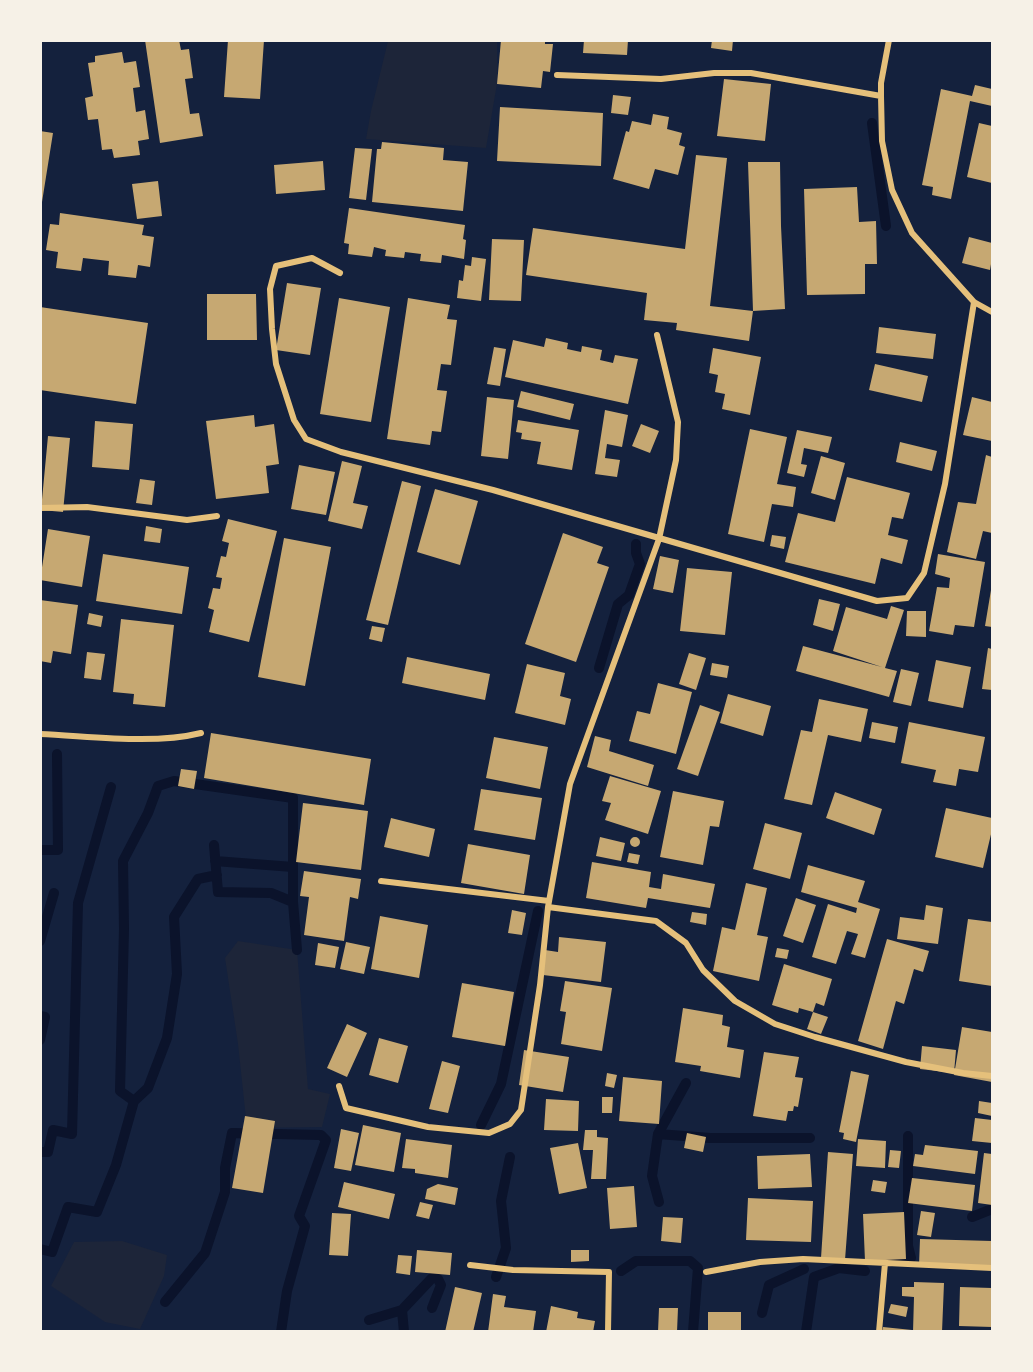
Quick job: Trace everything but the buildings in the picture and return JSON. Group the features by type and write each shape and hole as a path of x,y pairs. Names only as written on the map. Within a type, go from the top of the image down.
{"street":[{"path":"889,40 881,83 881,96 882,141 892,190 912,233 974,302 993,312"},
{"path":"557,75 661,79 714,73 751,73 881,96"},
{"path":"340,273 312,258 276,266 270,289 276,364 294,420 306,440 341,452 493,490 877,601 907,598 924,573 945,484 974,302"},
{"path":"339,1086 346,1108 428,1127 489,1133 510,1124 521,1110 540,985 548,904 570,784 659,539 676,460 678,422 657,336"},
{"path":"40,508 87,507 187,520 217,516"},
{"path":"40,734 147,739 201,733"},
{"path":"381,881 656,921 686,943 703,970 735,1000 775,1024 906,1062 963,1073 993,1076"},
{"path":"706,1272 760,1262 803,1259 993,1268"},
{"path":"879,1332 885,1263"},
{"path":"470,1264 513,1270 609,1272 608,1332"}],"shaded area":[{"path":"388,41 497,41 497,84 486,148 366,139"},
{"path":"238,941 297,950 308,1089 330,1094 322,1127 247,1128 238,1044 225,958"},
{"path":"122,1241 167,1255 164,1276 140,1329 105,1322 51,1286 74,1242"}],"waterway":[{"path":"872,123 886,226"},
{"path":"599,668 618,604 629,595 640,564 636,544"},
{"path":"40,850 58,850 57,754"},
{"path":"40,1249 52,1252 68,1207 97,1212 116,1165 134,1101 120,1091 124,929 123,861 148,813 158,786 174,781 293,798 293,902 297,950"},
{"path":"40,1152 48,1152 53,1130 72,1134 78,903 111,787"},
{"path":"214,845 218,892 271,893 293,902"},
{"path":"215,861 293,867"},
{"path":"134,1101 148,1088 167,1038 177,974 174,917 198,879 217,875"},
{"path":"40,941 54,893"},
{"path":"481,1125 501,1084 538,911"},
{"path":"40,1016 45,1017 40,1040"},
{"path":"659,1202 652,1176 658,1134 686,1083"},
{"path":"165,1302 205,1253 225,1192 225,1168 232,1133 321,1135 326,1140 299,1216 305,1226 287,1291 281,1332"},
{"path":"658,1134 710,1138 810,1138"},
{"path":"892,1258 911,1258 908,1246 908,1136"},
{"path":"496,1277 506,1248 501,1201 510,1157"},
{"path":"972,1217 992,1209"},
{"path":"621,1271 636,1261 690,1261 698,1268 693,1332"},
{"path":"806,1332 814,1277 839,1268 865,1271"},
{"path":"762,1313 769,1285 804,1269"},
{"path":"402,1310 433,1277 438,1279 441,1285 432,1308"},
{"path":"369,1320 402,1310 404,1332"}]}
